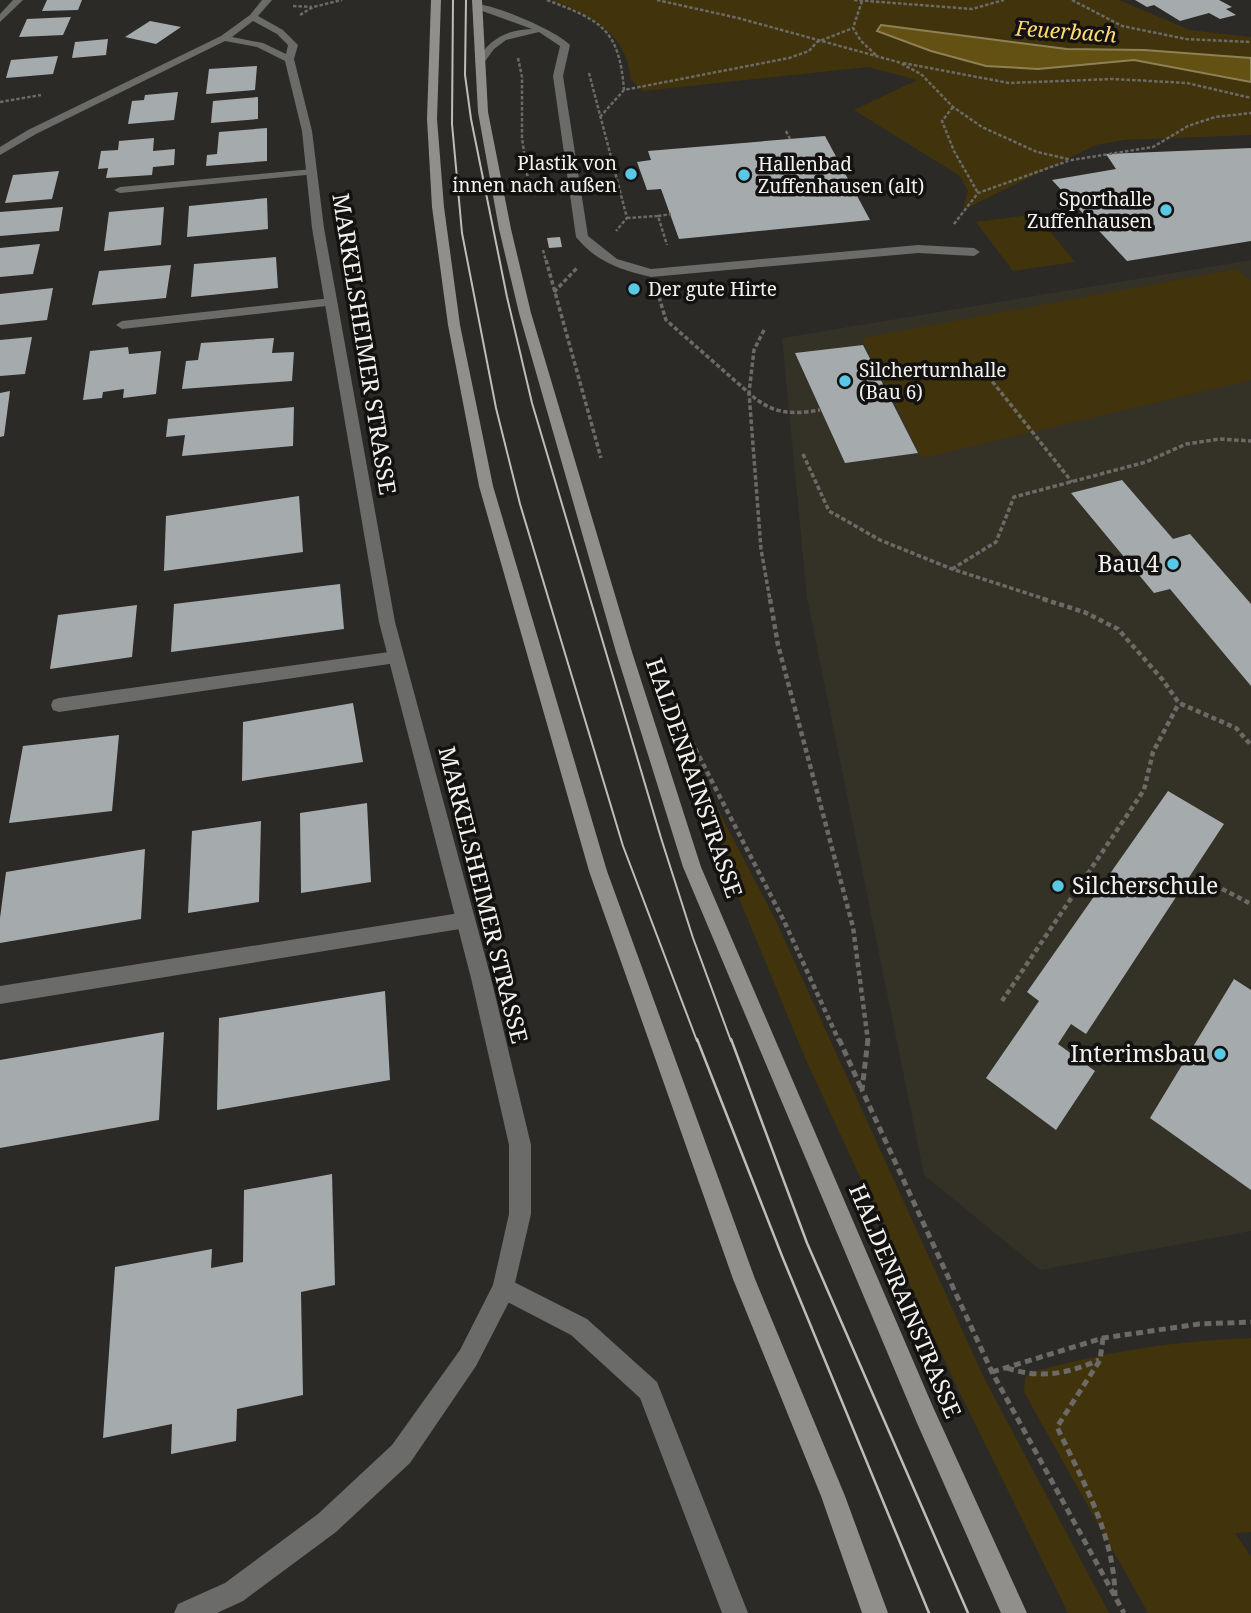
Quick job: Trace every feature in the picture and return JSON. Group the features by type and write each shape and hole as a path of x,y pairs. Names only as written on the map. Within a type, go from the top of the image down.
{"main road":[{"path":"436,0 432,118 438,207 454,326 486,486 598,871 744,1279 833,1496 875,1613"},
{"name":"HALDENRAINSTRASSE","path":"477,3 483,112 505,229 525,313 624,652 692,867 925,1415 1014,1613"}],"street":[{"path":"0,19 18,0"},
{"path":"0,152 32,132 224,38 253,17 267,0"},
{"path":"477,3 559,38 565,45 558,76 582,237 594,251 609,261 651,273 927,249 974,251"},
{"path":"253,17 280,32"},
{"name":"MARKELSHEIMER STRASSE","path":"187,1613 234,1592 255,1577 327,1523 401,1454 468,1358 504,1287 520,1214 520,1144 466,920 387,622 331,302 307,131 289,59 293,45 280,32"},
{"path":"480,62 494,41 513,33 546,32"},
{"path":"224,38 260,45 289,59"},
{"path":"120,190 312,172"},
{"path":"122,325 331,302"},
{"path":"59,705 396,657"},
{"path":"0,995 466,920"},
{"path":"504,1287 579,1327 649,1390 736,1613"}],"path":[{"path":"280,32 295,18 313,7 340,0"},
{"path":"547,0 572,9 609,35 618,49 624,90"},
{"path":"657,0 738,18 817,42 898,62 1009,83 1113,79 1187,83 1251,99"},
{"path":"854,0 972,9 1004,0"},
{"path":"1072,0 1122,26 1186,39 1251,42"},
{"path":"861,1 853,28 860,41 877,55"},
{"path":"600,117 624,90 753,67 809,51 817,42 853,28"},
{"path":"516,52 523,71 525,91 520,111 521,131 530,192"},
{"path":"898,62 921,74 953,107 982,127 1037,152 1072,160"},
{"path":"953,107 942,121 954,151 978,193"},
{"path":"927,249 929,240 956,222 978,193 1072,160 1153,147 1188,126 1215,117 1251,113"},
{"path":"786,131 790,139"},
{"path":"627,218 671,214"},
{"path":"658,216 676,272"},
{"path":"541,243 602,461"},
{"path":"651,273 666,320 759,404 789,416 821,410"},
{"path":"764,330 754,350 749,393 761,549 778,645 853,927 868,1039 862,1090"},
{"path":"988,376 1072,482"},
{"path":"951,569 996,542 1014,497 1146,462 1186,444 1220,439 1251,441"},
{"path":"803,454 829,510 880,540 951,569 1084,611 1118,629 1162,679 1179,704 1236,727 1251,745"},
{"path":"675,701 688,736 784,921 992,1372 1124,1613"},
{"path":"1002,1000 1144,790 1153,752 1179,704"},
{"path":"1207,881 1251,904"},
{"path":"992,1372 1103,1338 1199,1324 1251,1322"},
{"path":"1103,1338 1100,1360 1057,1427 1104,1531 1117,1574 1115,1598"},
{"path":"1007,1367 1030,1377 1068,1373 1100,1360"}],"shaded area":[{"path":"552,0 1119,0 1190,30 1251,37 1251,58 1144,50 1067,49 928,31 877,31 931,51 986,66 1038,69 1134,60 1251,82 1251,135 1124,140 1096,145 963,210 968,191 960,176 854,110 917,80 868,67 643,91 631,80 622,50 605,28"},
{"name":"Feuerbach","path":"881,25 1067,49 1144,50 1251,58 1251,82 1134,60 1038,69 986,66 931,51 877,31"},
{"path":"1036,214 1075,262 1013,271 976,222"},
{"name":"Silcherschule","path":"1251,260 1251,1231 1040,1270 924,1175 807,598 782,338"},
{"path":"1237,269 1251,281 1251,380 922,458 862,338"},
{"path":"696,767 776,921 984,1378 1109,1613 1068,1613 957,1387 806,1060 708,823 696,788"},
{"path":"1251,1338 1251,1532 1235,1533 1251,1557 1251,1613 1148,1613 1024,1392 1025,1378 1029,1373 1112,1353 1166,1345"}],"building":[{"path":"47,0 82,0 78,10 42,11"},
{"path":"1135,0 1219,0 1232,7 1226,9 1236,15 1220,19 1209,13 1180,21 1154,5 1147,7"},
{"path":"71,17 63,35 19,37 27,19"},
{"path":"150,21 181,27 156,44 125,37"},
{"path":"108,39 106,55 72,58 75,42"},
{"path":"58,56 53,74 6,78 11,60"},
{"path":"257,66 255,90 206,94 209,69"},
{"path":"178,92 174,120 128,124 132,101 144,100 145,95"},
{"path":"258,97 258,119 211,123 213,101"},
{"path":"267,128 267,161 206,166 207,155 217,154 219,132"},
{"name":"Hallenbad Zuffenhausen (alt)","path":"825,136 870,220 679,239 661,189 647,190 637,162 651,160 648,151"},
{"path":"154,138 153,151 175,149 174,165 153,167 152,175 106,178 108,168 98,169 101,151 118,150 119,141"},
{"name":"Sporthalle Zuffenhausen","path":"1251,148 1251,241 1127,261 1052,180 1116,169 1106,154"},
{"path":"59,171 52,199 5,203 13,175"},
{"path":"267,198 268,229 187,237 189,206"},
{"path":"63,207 59,231 0,236 0,212"},
{"path":"164,207 161,245 104,251 109,212"},
{"path":"560,237 562,247 549,248 547,238"},
{"path":"40,244 33,274 0,277 0,248"},
{"path":"276,257 278,288 191,297 194,264"},
{"path":"171,265 166,298 92,305 99,271"},
{"path":"53,288 47,320 0,325 0,294"},
{"path":"32,337 25,374 0,376 0,340"},
{"path":"274,338 272,353 294,352 292,381 182,389 186,361 198,360 201,343"},
{"name":"Silcherturnhalle (Bau 6)","path":"863,345 918,453 845,463 795,353"},
{"path":"128,347 129,354 161,351 156,394 123,398 124,389 103,392 102,398 83,400 90,351"},
{"path":"10,391 4,436 0,437 0,393"},
{"path":"294,407 293,446 182,456 185,435 166,437 168,419"},
{"name":"Bau 4","path":"1122,480 1173,539 1190,534 1251,604 1251,686 1170,589 1154,593 1071,493"},
{"path":"299,496 303,552 164,571 166,516"},
{"path":"340,584 344,629 171,652 174,604"},
{"path":"137,605 132,657 50,669 58,615"},
{"path":"353,703 363,762 242,781 243,722"},
{"path":"119,735 112,811 9,823 23,746"},
{"path":"1168,791 1224,824 1086,1034 1071,1024 1058,1044 1095,1071 1056,1130 986,1078 1039,1001 1027,992"},
{"path":"367,803 371,882 301,893 300,813"},
{"path":"261,821 259,902 188,913 192,831"},
{"path":"145,849 141,919 0,943 0,918 6,872"},
{"name":"Interimsbau","path":"1234,979 1251,990 1251,1190 1150,1118"},
{"path":"385,991 390,1080 217,1110 219,1018"},
{"path":"164,1032 159,1120 0,1148 0,1060"},
{"path":"332,1174 335,1285 301,1292 303,1395 237,1409 236,1441 171,1454 172,1424 103,1438 115,1267 212,1249 211,1268 243,1262 244,1190"}],"tram line":[{"path":"453,0 452,124 462,233 496,408 520,504 623,846 697,1041"},
{"path":"466,0 465,75 471,119 507,297 532,403 661,838 693,938 731,1041"},
{"path":"697,1039 782,1256 929,1613"},
{"path":"731,1039 807,1243 968,1613"}],"place":[{"name":"Plastik von innen nach außen","path":"631,174"},
{"name":"Hallenbad Zuffenhausen (alt)","path":"744,175"},
{"name":"Sporthalle Zuffenhausen","path":"1166,210"},
{"name":"Der gute Hirte","path":"634,289"},
{"name":"Silcherturnhalle (Bau 6)","path":"845,381"},
{"name":"Bau 4","path":"1173,564"},
{"name":"Silcherschule","path":"1058,886"},
{"name":"Interimsbau","path":"1220,1054"}]}
